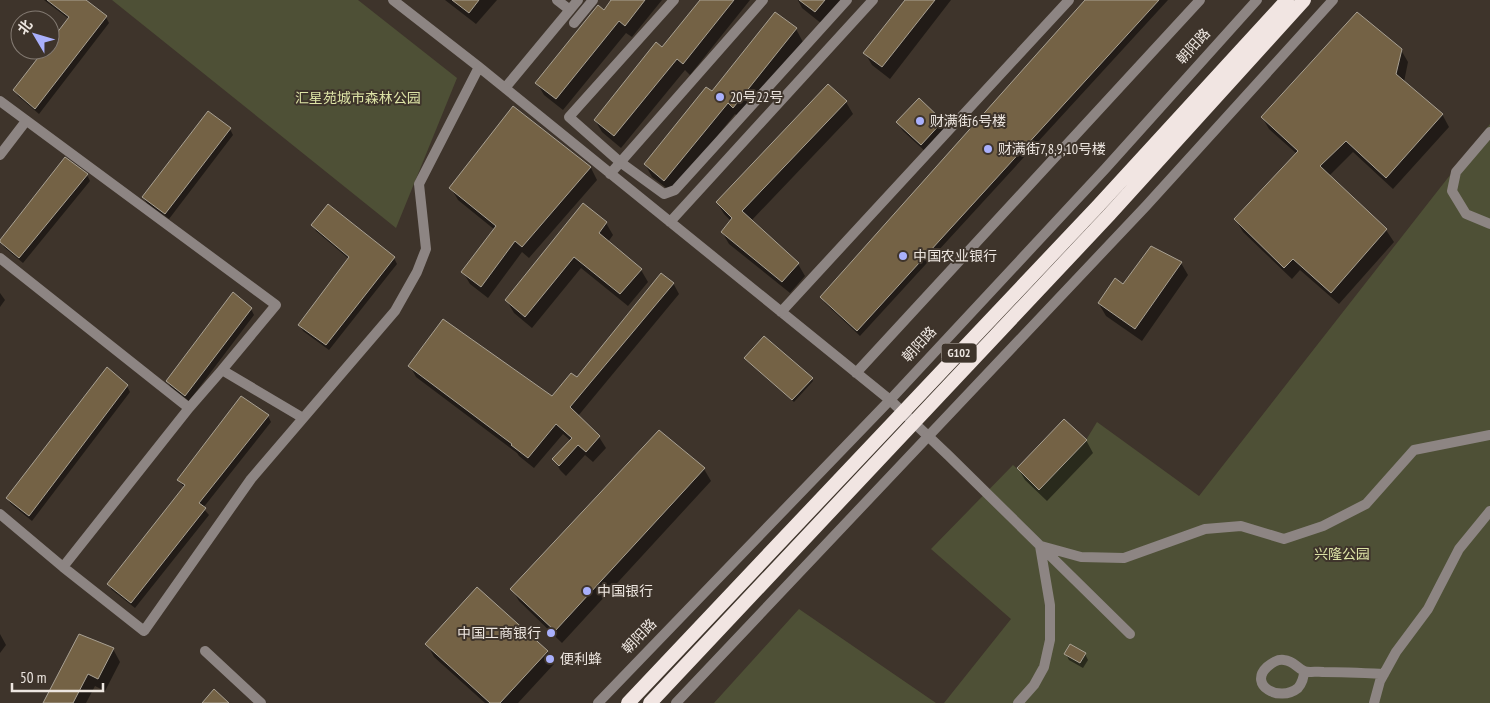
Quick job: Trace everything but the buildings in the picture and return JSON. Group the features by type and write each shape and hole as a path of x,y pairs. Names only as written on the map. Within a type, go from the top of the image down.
{"highway":[{"name":"G102","path":"628,703 1098,206 1287,0"},
{"name":"G102","path":"650,703 1109,215 1304,0"}],"street":[{"path":"393,0 505,88 890,400 1130,634"},
{"path":"557,0 570,10"},
{"path":"505,88 578,0"},
{"path":"574,23 593,0"},
{"path":"674,0 569,117 620,162 664,194 675,190 848,0"},
{"path":"610,174 763,0"},
{"path":"670,222 873,0"},
{"path":"781,312 1069,0"},
{"path":"856,373 1200,0"},
{"name":"朝阳路","path":"598,703 890,400 1105,169 1257,0"},
{"path":"676,703 1146,206 1333,0"},
{"path":"0,514 62,567 144,632 251,479 395,310 416,272 426,249 419,184 478,67"},
{"path":"0,101 26,122 276,304 189,408 62,567"},
{"path":"0,155 26,122"},
{"path":"1490,132 1456,172 1452,191 1466,214 1490,224"},
{"path":"0,258 189,408"},
{"path":"222,370 303,418"},
{"path":"1040,546 1080,557 1124,558 1206,529 1241,526 1284,539 1323,526 1366,504 1414,450 1490,435"},
{"path":"1374,703 1384,674 1396,652 1428,609 1459,548 1490,511"},
{"path":"1018,703 1034,685 1044,667 1050,640 1050,605 1040,546"},
{"path":"205,651 261,703"},
{"path":"1304,671 1302,684 1292,695 1284,699 1269,695 1263,688 1261,679 1264,670 1271,663 1280,659 1288,660 1304,671 1384,674"}],"green space":[{"name":"汇星苑城市森林公园","path":"112,0 358,0 457,78 396,228"},
{"name":"兴隆公园","path":"1490,124 1490,703 944,703 1011,619 931,549 1013,465 1040,489 1086,440 1097,422 1199,496"},
{"path":"799,609 936,703 714,703"}],"place":[{"name":"20号22号","path":"720,97"},
{"name":"财满街6号楼","path":"920,121"},
{"name":"财满街7,8,9,10号楼","path":"988,149"},
{"name":"中国农业银行","path":"903,256"},
{"name":"中国银行","path":"587,591"},
{"name":"中国工商银行","path":"551,633"},
{"name":"便利蜂","path":"550,659"}]}
